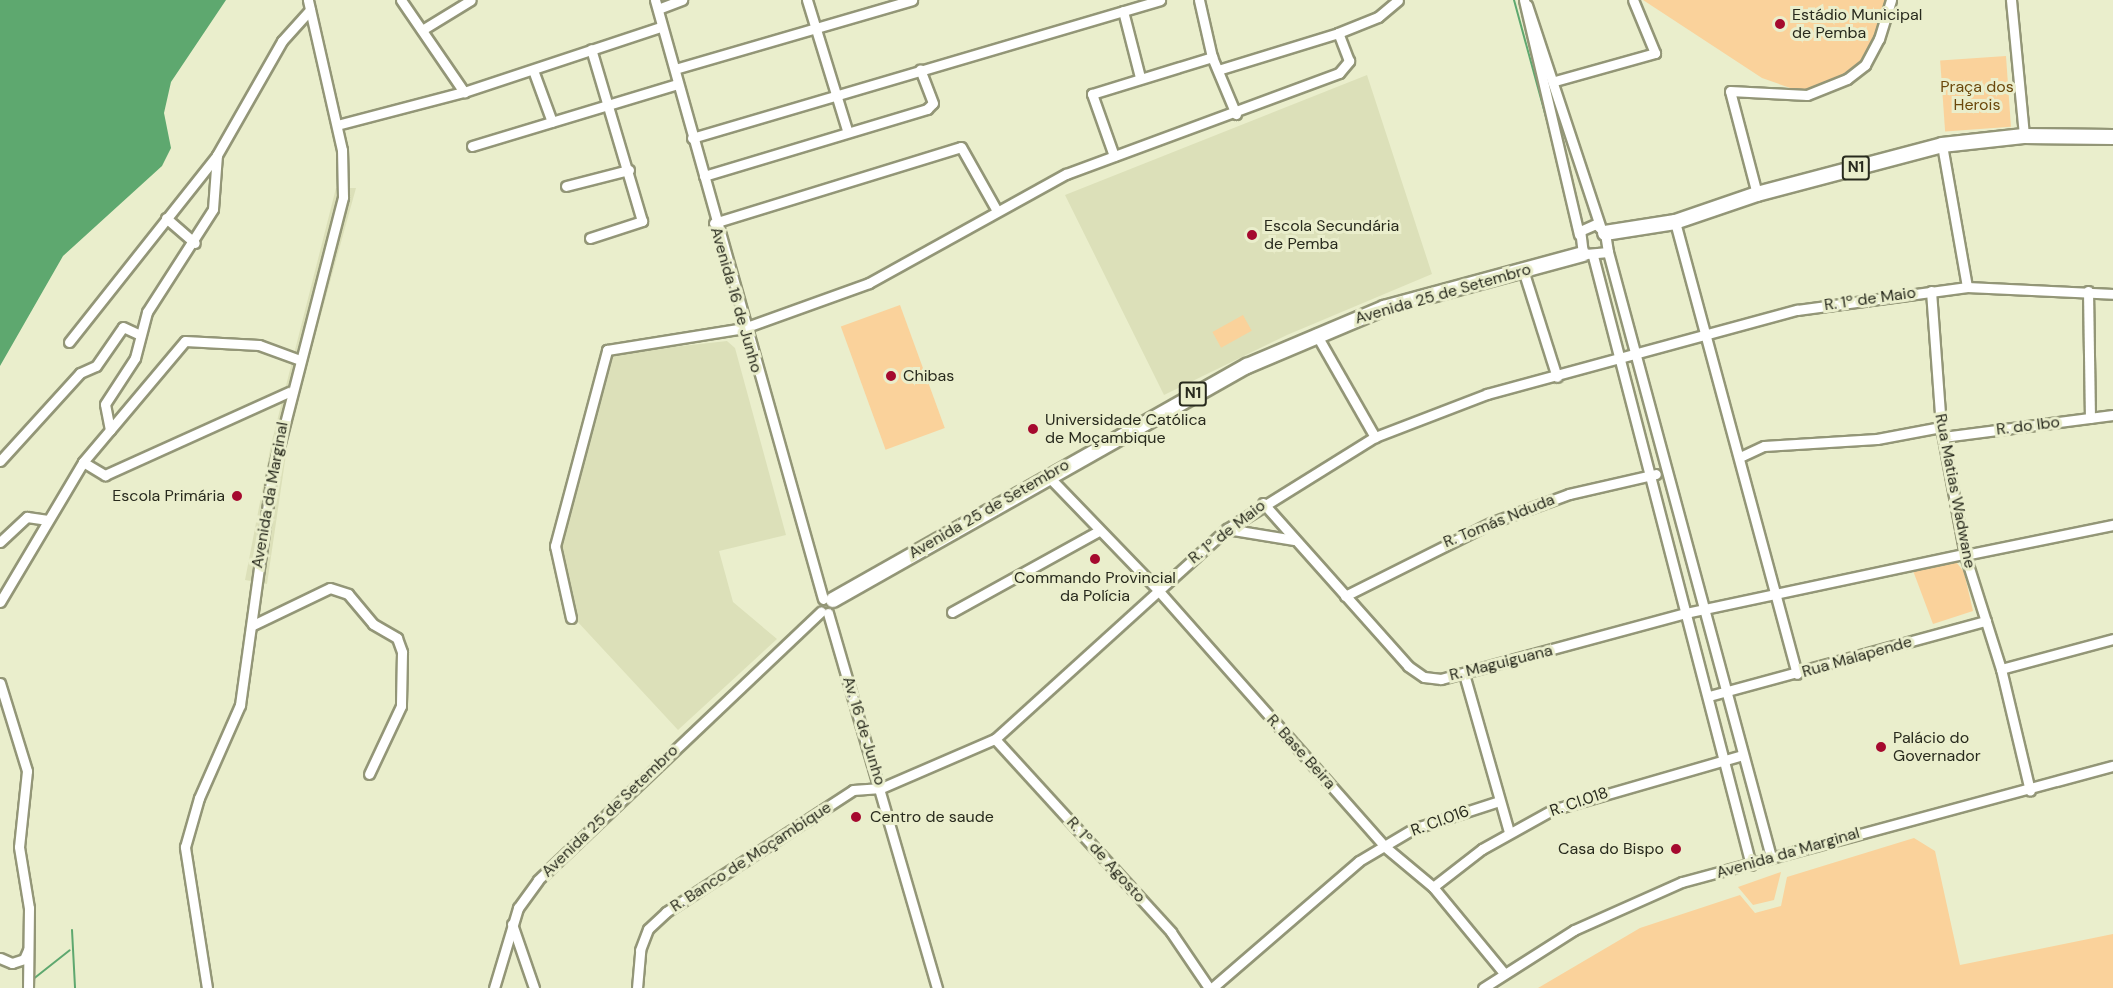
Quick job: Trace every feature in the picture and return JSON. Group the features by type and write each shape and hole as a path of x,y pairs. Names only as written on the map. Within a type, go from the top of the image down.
{"highway":[{"name":"N1","path":"1602,229 1675,222 1757,194 1942,145 2024,136 2113,137"},
{"name":"Avenida 25 de Setembro","path":"826,606 1047,475 1316,334 1384,308 1523,270 1588,255"}],"street":[{"path":"401,0 464,92"},
{"path":"422,30 471,0"},
{"path":"657,5 682,0"},
{"path":"807,0 847,130"},
{"path":"675,69 814,25 912,0"},
{"path":"692,138 1160,0"},
{"path":"1198,0 1212,57 1236,114"},
{"path":"1218,70 1338,33 1378,16 1398,0"},
{"path":"1524,0 1555,81 1564,116 1602,229 1664,472 1771,857"},
{"path":"1524,0 1579,235 1588,255 1622,361 1726,759 1751,865"},
{"path":"1555,81 1655,54 1634,0"},
{"path":"1757,194 1731,91 1807,95 1847,79 1865,65 1879,39 1891,0"},
{"path":"2010,0 2024,136"},
{"path":"69,342 217,155 282,41 309,5"},
{"name":"Avenida da Marginal","path":"207,988 185,847 199,798 240,705 253,625 262,522 289,392 300,360 343,197 337,125 309,5"},
{"name":"Avenida 16 de Junho","path":"657,5 660,27 675,69 704,176 714,224 826,606"},
{"path":"1122,11 1140,77"},
{"path":"337,125 464,92 660,27"},
{"path":"571,618 555,546 604,353 626,343 744,328 898,270 996,211 1114,156 1236,114 1340,73 1349,61 1338,33"},
{"path":"590,238 641,223 629,170 591,49"},
{"path":"1114,156 1090,96 1140,77 1212,57"},
{"path":"704,176 847,130 931,106 920,69"},
{"path":"533,70 552,122"},
{"path":"472,146 552,122 610,108 678,84"},
{"path":"1553,118 1564,116"},
{"path":"1942,145 1967,287"},
{"path":"714,224 961,147 996,211"},
{"path":"110,430 105,404 135,358 147,312 195,243 213,209 217,155"},
{"path":"566,186 629,170"},
{"path":"166,218 195,243"},
{"path":"1675,222 1797,674"},
{"path":"1579,235 1587,225 1602,229"},
{"path":"1588,255 1595,250 1608,252"},
{"path":"1523,270 1557,377"},
{"name":"R. 1º de Maio","path":"881,788 995,739 1157,589 1227,529 1263,502 1375,437 1487,394 1622,361 1633,354 1797,310 1967,287 2113,294"},
{"name":"Rua Matias Wadwane","path":"1931,291 1942,432 1966,554 2001,669 2030,791"},
{"path":"2088,291 2090,418"},
{"path":"0,461 81,373 96,366 123,327 140,335"},
{"path":"1316,334 1375,437"},
{"path":"0,602 83,462 185,341 259,345 300,360"},
{"path":"83,462 105,475 289,392"},
{"name":"R. do Ibo","path":"1740,457 1764,446 1877,439 2113,416"},
{"name":"R. Tomás Nduda","path":"1344,596 1492,522 1569,494 1664,472"},
{"name":"R. Base Beira","path":"1047,475 1157,589 1384,846 1433,887 1503,972"},
{"name":"R. Maguiguana","path":"1263,502 1344,596 1424,677 1464,674 1686,613 1776,593 2113,525"},
{"path":"0,542 27,517 48,520"},
{"path":"1227,529 1294,540"},
{"path":"952,612 1100,531"},
{"path":"253,625 330,588 357,601 373,624 397,638 402,652 401,706 369,774"},
{"name":"Av. 16 de Junho","path":"826,606 881,788 937,988"},
{"name":"Avenida 25 de Setembro","path":"494,988 512,924 538,880 826,606"},
{"name":"Rua Malapende","path":"1709,696 1986,621"},
{"path":"2001,669 2113,639"},
{"path":"1464,674 1498,801 1509,832"},
{"path":"0,683 27,771 19,847 30,945 28,988"},
{"path":"0,717 10,720"},
{"name":"R. 1º de Agosto","path":"995,739 1171,932 1210,988"},
{"name":"R. CI.018","path":"1433,887 1509,832 1596,794 1742,755"},
{"name":"Avenida da Marginal","path":"1483,988 1503,972 1599,916 1682,882 2030,791 2113,766"},
{"name":"R. Banco de Moçambique","path":"637,988 640,950 648,929 666,912 853,790 881,788"},
{"name":"R. CI.016","path":"1210,988 1384,846 1438,819 1498,801"},
{"path":"512,924 534,988"},
{"path":"0,958 12,963 24,959 30,945"}],"shaded area":[{"path":"0,0 226,0 171,82 164,113 171,148 162,166 63,256 0,366"},
{"name":"Escola Secundária de Pemba","path":"1367,75 1432,274 1287,335 1164,395 1065,195"},
{"path":"336,188 356,188 290,427 267,584 245,580 271,445"},
{"path":"727,341 735,348 786,535 719,551 733,602 777,639 678,730 576,620 562,575 560,544 609,354"}],"green space":[{"path":"1643,0 1886,0 1874,42 1855,68 1810,90 1796,90 1762,78"},
{"name":"Praça dos Herois","path":"2006,56 2011,127 1945,131 1940,61"},
{"name":"Chibas","path":"900,305 945,428 886,450 841,327"},
{"path":"1243,315 1252,331 1221,348 1212,332"},
{"path":"1953,558 1964,572 1973,611 1933,624 1912,568"},
{"path":"1914,838 1935,851 1960,965 2113,934 2113,988 1538,988 1640,928 1740,895 1755,913 1781,906 1787,877"},
{"path":"1781,872 1774,900 1753,905 1738,887"}],"waterway":[{"path":"1514,0 1550,132"},
{"path":"72,930 75,988"},
{"path":"32,980 70,950"}],"place":[{"name":"Estádio Municipal de Pemba","path":"1780,24"},
{"name":"Escola Secundária de Pemba","path":"1252,235"},
{"name":"Chibas","path":"891,376"},
{"name":"Universidade Católica de Moçambique","path":"1033,429"},
{"name":"Escola Primária","path":"237,496"},
{"name":"Commando Provincial da Polícia","path":"1095,559"},
{"name":"Palácio do Governador","path":"1881,747"},
{"name":"Centro de saude","path":"856,817"},
{"name":"Casa do Bispo","path":"1676,849"}]}
